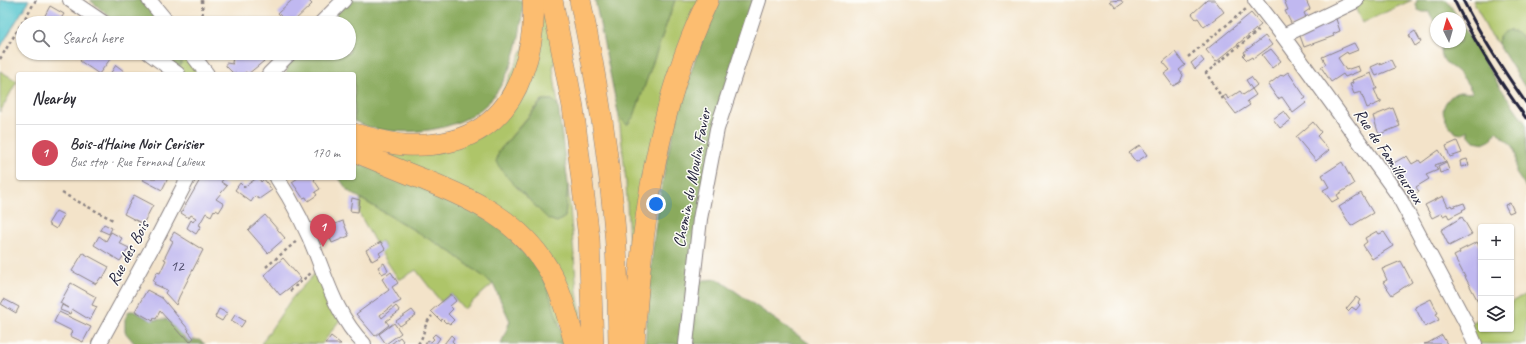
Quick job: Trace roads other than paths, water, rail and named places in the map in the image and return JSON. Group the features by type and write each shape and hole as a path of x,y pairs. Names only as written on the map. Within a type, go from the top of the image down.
{"highway":[{"path":"356,134 404,145 428,145 455,140 476,132 492,122 503,111 517,89 529,56 534,34 533,0"},
{"path":"552,0 573,107 588,238 593,344"},
{"path":"580,0 600,106 609,169 615,232 619,344"},
{"path":"634,344 643,238 656,156 676,79 696,24 708,0"},
{"path":"356,152 466,197 502,218 517,230 533,247 548,267 558,290 575,344"}],"street":[{"path":"70,0 94,16"},
{"path":"149,0 162,16"},
{"path":"328,16 344,0"},
{"name":"Chemin du Moulin Favier","path":"686,344 700,218 717,129 759,0"},
{"name":"Rue de Familleureux","path":"1255,0 1398,195 1467,325 1475,344"},
{"path":"1282,36 1356,1"},
{"path":"158,60 175,72"},
{"path":"196,60 205,72"},
{"path":"271,72 283,60"},
{"name":"Rue des Bois","path":"98,344 155,242 187,180"},
{"path":"278,180 294,204 308,234 342,317 349,328 364,344"}],"water":[{"path":"0,0 29,0 19,16 16,16 16,22 0,48"}],"railway":[{"path":"1454,0 1487,60 1526,118"},
{"path":"1463,0 1477,27 1526,103"}],"place":[{"name":"Bois-d'Haine Noir Cerisier","path":"323,247"}]}
